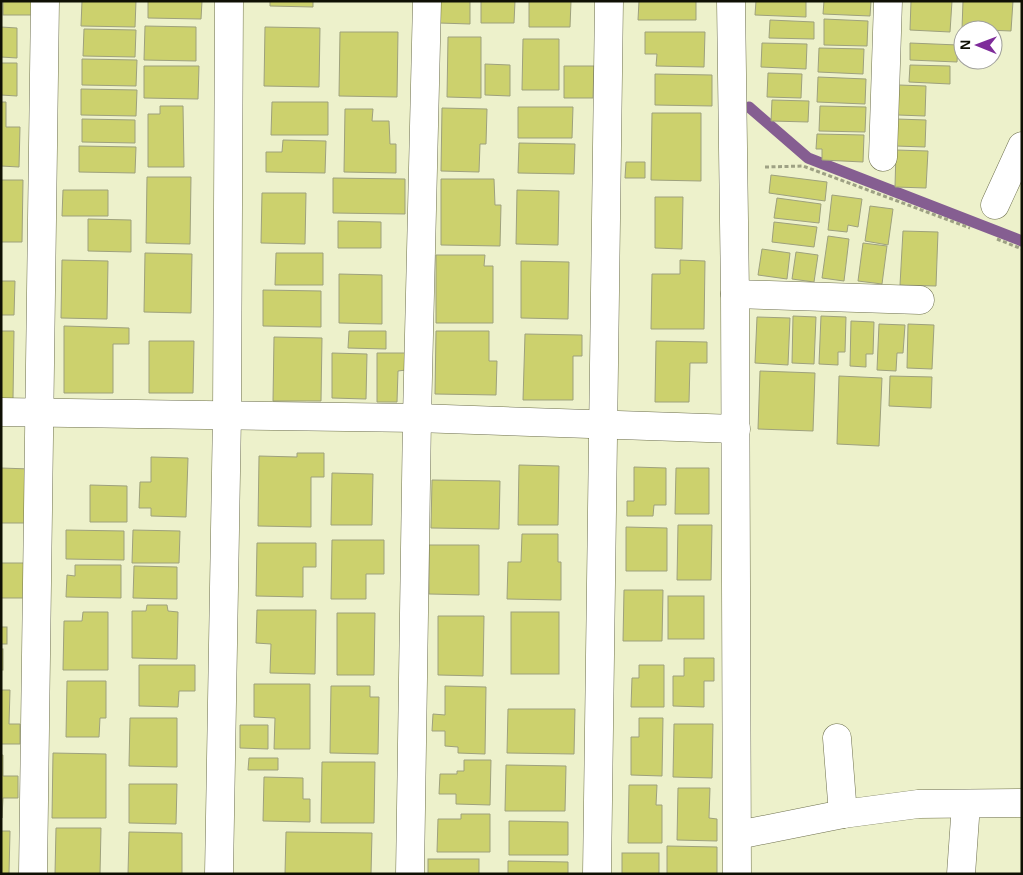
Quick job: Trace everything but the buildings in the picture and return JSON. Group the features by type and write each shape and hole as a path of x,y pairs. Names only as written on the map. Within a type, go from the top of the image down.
{"street":[{"path":"33,874 45,1"},
{"path":"219,874 227,415 229,1"},
{"path":"410,874 416,418 427,1"},
{"path":"597,874 609,1"},
{"path":"731,1 736,430 737,874"},
{"path":"883,157 888,1"},
{"path":"995,205 1021,148"},
{"path":"735,294 920,300"},
{"path":"1,412 416,418 736,430"},
{"path":"837,738 843,814"},
{"path":"738,835 843,814 918,804 1022,803"},
{"path":"961,874 966,804"}],"path":[{"path":"734,168 803,166 974,230"},
{"path":"991,236 1022,249"}],"waterway":[{"path":"749,107 808,158 1022,241"}]}
